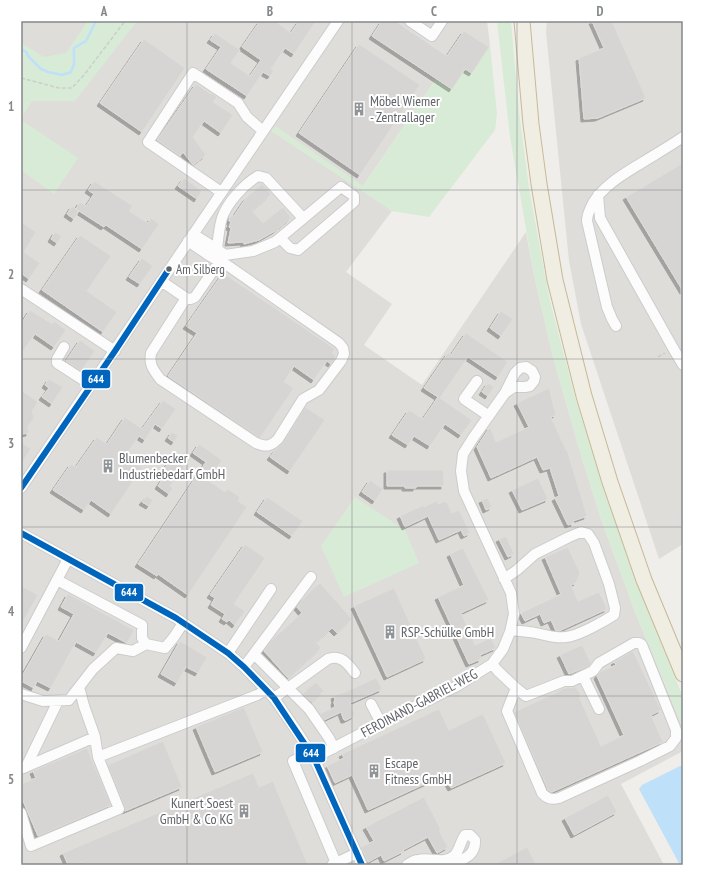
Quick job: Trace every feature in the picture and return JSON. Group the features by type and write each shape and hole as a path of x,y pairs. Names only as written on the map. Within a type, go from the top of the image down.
{"highway":[{"path":"522,21 533,139 555,280 582,389 610,482 644,580 683,674"},
{"path":"526,65 531,21"}],"street":[{"path":"21,488 338,21"},
{"path":"410,21 432,36 442,21"},
{"path":"221,192 148,142 193,73 238,103 247,117 263,131"},
{"path":"616,326 607,307 587,221 589,210 598,195 617,178 683,137"},
{"path":"161,281 188,299 195,297 220,255 218,237 222,217 234,197 250,180 258,176 266,178 303,218"},
{"path":"220,255 253,251 275,242 341,187 354,196 354,202 298,250 290,248 280,238"},
{"path":"598,195 600,218 683,365"},
{"path":"186,298 151,352 150,361 154,370 160,379 256,444 264,447 272,445 278,439 303,399 319,390 341,361 344,354 343,348 339,343 227,265 220,255 190,237"},
{"path":"21,289 115,351"},
{"path":"64,347 57,359 57,363 91,385"},
{"path":"477,381 464,399 489,416"},
{"name":"FERDINAND-GABRIEL-WEG","path":"334,864 293,761 334,748 457,686 492,664 503,649 511,630 514,614 510,593 464,492 460,471 463,454 505,393"},
{"path":"504,579 535,554 581,532 588,534 594,543 609,584 615,608 614,615 605,621 578,634 566,637 555,637 511,630"},
{"path":"21,533 183,623 228,653 244,667 274,698 312,756 362,865"},
{"path":"21,648 68,559"},
{"path":"244,667 311,577"},
{"path":"57,580 142,625 142,638 146,644"},
{"path":"228,653 271,589"},
{"path":"21,694 43,701 69,700 93,669 116,648 134,651 146,644 165,648 183,623"},
{"path":"492,664 526,696 564,681 572,681 583,676 593,671 599,662 634,643 639,643 642,645 676,730 676,738 670,746 640,761 554,800 549,799 542,793 507,711 516,688"},
{"path":"254,654 309,709 334,748"},
{"path":"274,698 328,659 333,657 344,661 355,673"},
{"path":"583,676 599,709"},
{"path":"21,814 31,846 119,809 98,757 95,737 79,687"},
{"path":"98,757 257,695 266,690"},
{"path":"23,768 58,701"},
{"path":"371,704 381,724"},
{"path":"23,768 95,737"},
{"path":"407,865 418,859 447,859 453,856 460,848 461,840 464,835 470,835 475,840 475,847 473,851 468,856 451,865"},
{"path":"334,864 357,853"}],"path":[{"path":"21,78 59,88 72,88 84,75 124,21"}],"shaded area":[{"path":"21,21 487,21 490,45 472,73 466,69 452,89 436,79 363,186 392,211 346,272 392,304 364,345 422,385 526,232 534,275 553,357 600,516 635,612 683,728 683,751 621,784 664,865 21,865"},
{"path":"547,21 683,21 683,544 659,559 581,324 569,261 546,32"}],"green space":[{"path":"88,21 137,21 75,101 32,101 21,118 21,43 44,57 66,53"},
{"path":"497,21 511,21 519,112 529,188 549,297 575,397 607,499 649,614 683,697 683,728 635,612 600,516 553,357 534,275 510,137"},
{"path":"490,45 497,114 495,130 429,217 392,211 271,131 275,126 363,186 436,79 452,89 465,69 472,73"},
{"path":"21,120 78,158 54,194 21,170"},
{"path":"355,497 405,530 419,563 344,597 321,546"}],"water":[{"path":"680,766 683,766 683,865 680,865 639,789 642,785"}],"building":[{"path":"260,21 275,21 291,33 299,21 316,21 294,54 285,48 271,69 274,71 270,76 263,72 247,96 206,69 221,47 210,40 215,33 240,50 231,63 250,76 261,60 242,47"},
{"path":"382,21 395,21 447,56 464,31 489,47 472,73 465,69 452,89 372,36"},
{"path":"592,21 612,21 646,98 598,118 584,119 579,58 604,48"},
{"path":"144,39 185,68 142,132 100,103"},
{"name":"Möbel Wiemer - Zentrallager","path":"359,44 420,85 360,175 299,133"},
{"path":"196,84 217,97 213,102 233,115 221,133 204,121 193,137 206,155 193,165 183,152 180,156 157,140"},
{"path":"683,163 683,291 626,197"},
{"path":"184,178 202,191 197,199 178,186"},
{"path":"94,181 133,206 129,211 148,223 151,218 159,224 142,249 106,225 104,227 76,209 80,202 86,206 94,194 88,190"},
{"path":"262,184 271,194 252,211 263,223 283,207 291,218 275,231 259,240 244,244 243,242 228,243 231,228 229,227 231,222 229,221 230,216 234,216 246,198"},
{"path":"72,206 79,211 74,219 67,214"},
{"path":"21,222 36,232 24,252 40,263 29,279 21,273"},
{"path":"55,232 62,236 57,243 51,239"},
{"path":"80,235 111,256 87,291 117,312 103,332 42,290"},
{"path":"142,258 153,266 140,284 129,277"},
{"path":"223,273 335,349 332,353 336,356 331,364 327,361 314,380 294,366 284,382 294,388 260,438 168,376 197,333 186,326"},
{"path":"30,310 52,324 54,321 66,330 54,347 35,334 21,354 21,324"},
{"path":"501,311 513,319 501,336 490,328"},
{"path":"466,333 508,362 498,377 468,357 440,398 472,420 461,435 445,424 430,446 414,436 408,445 392,435 409,410 423,419 438,397 424,388 448,353 451,355"},
{"path":"80,340 95,351 81,371 66,361"},
{"path":"49,379 63,387 52,404 42,397 49,388 45,385"},
{"path":"488,383 494,387 488,396 482,392"},
{"path":"549,388 556,415 551,417 567,450 587,516 573,521 574,523 568,525 555,498 559,496 550,468 543,470 537,457 491,478 477,447 490,427 496,442 529,427 517,403"},
{"path":"21,390 38,402 32,411 34,418 28,426 29,433 21,434"},
{"name":"Blumenbecker Industriebedarf GmbH","path":"163,400 176,409 162,429 155,424 145,440 139,436 125,456 142,468 111,514 91,500 84,510 53,490 71,464 76,467 97,437 107,444 125,417 142,429"},
{"path":"305,407 325,420 290,471 270,457 283,443"},
{"path":"172,432 178,436 174,442 168,438"},
{"path":"21,442 31,449 21,464"},
{"path":"199,444 222,460 216,469 214,467 206,479 225,492 228,489 240,497 238,501 247,507 188,595 158,574 157,576 138,564 206,462 193,453"},
{"path":"171,458 184,467 170,486 173,488 169,494 158,486 165,475 162,473"},
{"path":"387,470 443,470 444,486 416,486 416,488 405,488 405,486 387,486"},
{"path":"538,478 548,499 522,510 512,490"},
{"path":"370,480 383,489 375,501 362,492"},
{"path":"147,496 153,500 149,506 142,502"},
{"path":"267,497 303,521 292,536 257,512"},
{"path":"488,498 492,507 486,510 482,500"},
{"path":"437,501 438,504 446,501 452,513 459,510 470,533 464,536 461,530 439,540 428,516 405,527 400,516"},
{"path":"506,536 514,554 508,557 499,539"},
{"path":"245,544 265,558 234,604 245,611 235,625 229,620 227,622 222,619 225,614 211,605 215,598 210,595"},
{"path":"568,547 580,573 576,583 571,585 578,601 599,592 607,609 559,631 556,631 551,620 544,623 540,614 525,621 521,613 561,594 545,557"},
{"path":"463,548 489,600 461,613 475,645 491,638 496,648 480,655 481,659 469,664 438,597 464,585 450,554"},
{"path":"320,583 352,619 337,633 332,628 316,642 321,648 288,678 264,651 272,640 302,613 297,607 303,599"},
{"path":"21,586 38,595 21,625"},
{"name":"RSP-Schülke GmbH","path":"394,588 426,659 387,677 354,606"},
{"path":"68,594 134,630 127,643 108,633 96,653 76,642 51,688 37,681 34,688 21,681 21,678 46,634 59,641 74,614 61,607"},
{"path":"180,641 207,657 198,673 186,667 177,683 161,674"},
{"path":"582,645 591,663 589,666 569,674 560,655"},
{"path":"633,651 661,710 651,715 663,742 551,792 548,790 514,712 560,691 561,689 575,687 580,693 580,699 601,746 624,735 597,676 600,672 616,665 614,662"},
{"path":"376,678 382,689 350,703 355,715 354,716 344,720 341,712 324,720 320,714 335,707 334,696"},
{"path":"316,682 324,691 312,702 303,694"},
{"path":"244,707 263,752 215,772 196,727"},
{"path":"439,709 449,730 483,714 506,763 451,788 444,775 368,810 352,775 335,783 327,766 344,758 342,754"},
{"path":"163,741 182,787 125,811 125,807 108,765"},
{"path":"87,748 111,805 38,836 21,796 21,784 36,778 33,771"},
{"name":"Kunert Soest GmbH & Co KG","path":"253,773 259,787 273,781 308,865 84,865 83,862 77,865 68,865 63,853"},
{"path":"608,795 617,812 574,835 565,818"},
{"path":"424,797 448,847 437,853 428,837 384,861 381,855 368,862 361,847 374,841 366,827"},
{"path":"527,847 536,865 493,865 505,859"}],"waterway":[{"path":"21,49 26,52 41,69 62,75 71,72 74,64 74,48 86,41 97,21"}],"transit line":[{"name":"644","path":"21,488 169,269"},
{"name":"644","path":"21,533 176,618 228,653 244,667 274,698 314,758 362,865"}],"place":[{"name":"Möbel Wiemer - Zentrallager","path":"359,109"},
{"name":"Am Silberg","path":"169,269"},
{"name":"Blumenbecker Industriebedarf GmbH","path":"108,466"},
{"name":"RSP-Schülke GmbH","path":"390,632"},
{"name":"Escape Fitness GmbH","path":"374,771"},
{"name":"Kunert Soest GmbH & Co KG","path":"244,811"}]}
